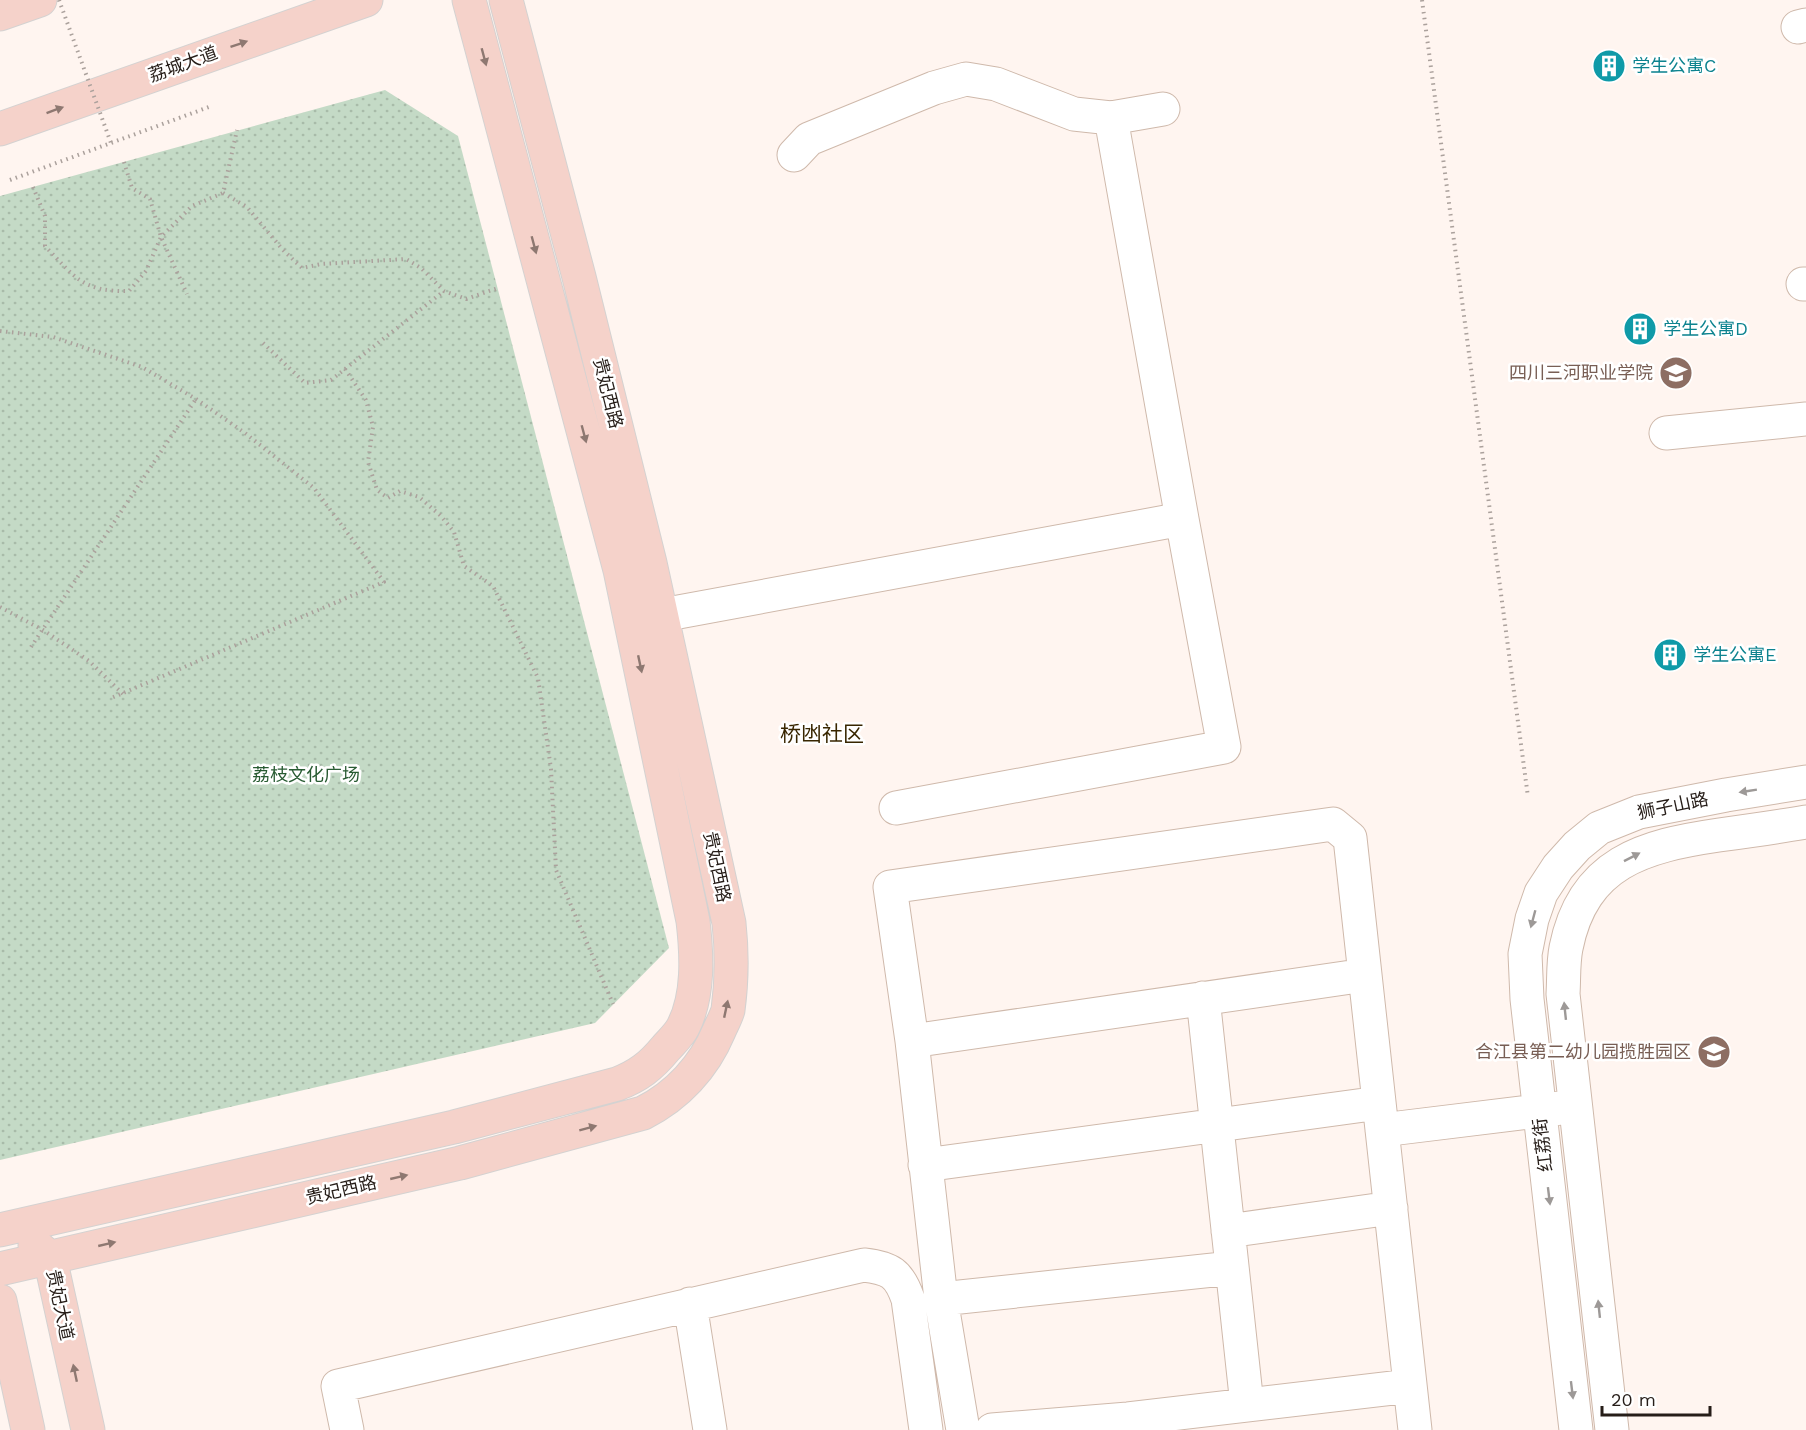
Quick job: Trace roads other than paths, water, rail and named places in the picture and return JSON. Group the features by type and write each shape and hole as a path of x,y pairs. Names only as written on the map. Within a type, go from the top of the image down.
{"main road":[{"path":"0,14 40,0"},
{"name":"荔城大道","path":"0,129 366,0"},
{"name":"贵妃西路","path":"0,1269 459,1163 643,1113 659,1105 676,1092 696,1071 714,1042 727,1012 732,952 726,911 646,618 620,570 469,0"},
{"name":"贵妃西路","path":"7,1229 465,1124 617,1084 635,1077 652,1065 682,1029 692,1007 697,953 646,618 650,563 579,278 506,0"},
{"path":"0,1257 7,1229"},
{"name":"贵妃大道","path":"7,1229 50,1258 88,1430"},
{"path":"0,1301 28,1430"}],"street":[{"path":"794,155 809,140 934,88 966,79 996,84 1074,114 1111,118 1163,110"},
{"path":"896,808 1224,747 1111,118"},
{"path":"1666,433 1806,419"},
{"path":"646,618 1182,519"},
{"name":"狮子山路","path":"1558,867 1577,846 1599,828 1639,812 1806,782"},
{"name":"狮子山路","path":"1588,895 1601,878 1635,854 1679,841 1806,822"},
{"path":"963,1430 942,1299 912,1041 890,886 1332,824 1350,838 1415,1430"},
{"name":"红荔街","path":"1558,867 1541,893 1532,919 1525,954 1527,999 1576,1430"},
{"name":"红荔街","path":"1588,895 1575,919 1566,949 1563,994 1612,1430"},
{"path":"912,1041 1365,975"},
{"path":"1203,998 1247,1405"},
{"path":"925,1165 1216,1126 1380,1116 1539,1111 1576,1106"},
{"path":"1228,1231 1391,1208"},
{"path":"347,1430 338,1386 864,1265 882,1267 895,1274 903,1285 908,1299 926,1430"},
{"path":"942,1299 1232,1268"},
{"path":"690,1304 710,1430"},
{"path":"992,1430 1128,1424 1247,1405 1410,1386"}],"place":[{"name":"学生公寓C","path":"1609,66"},
{"name":"学生公寓D","path":"1640,329"},
{"name":"四川三河职业学院","path":"1676,373"},
{"name":"学生公寓E","path":"1670,655"},
{"name":"合江县第二幼儿园揽胜园区","path":"1714,1052"}],"district":[{"name":"桥凼社区","path":"822,734"}],"park label":[{"name":"荔枝文化广场","path":"306,775"}]}
